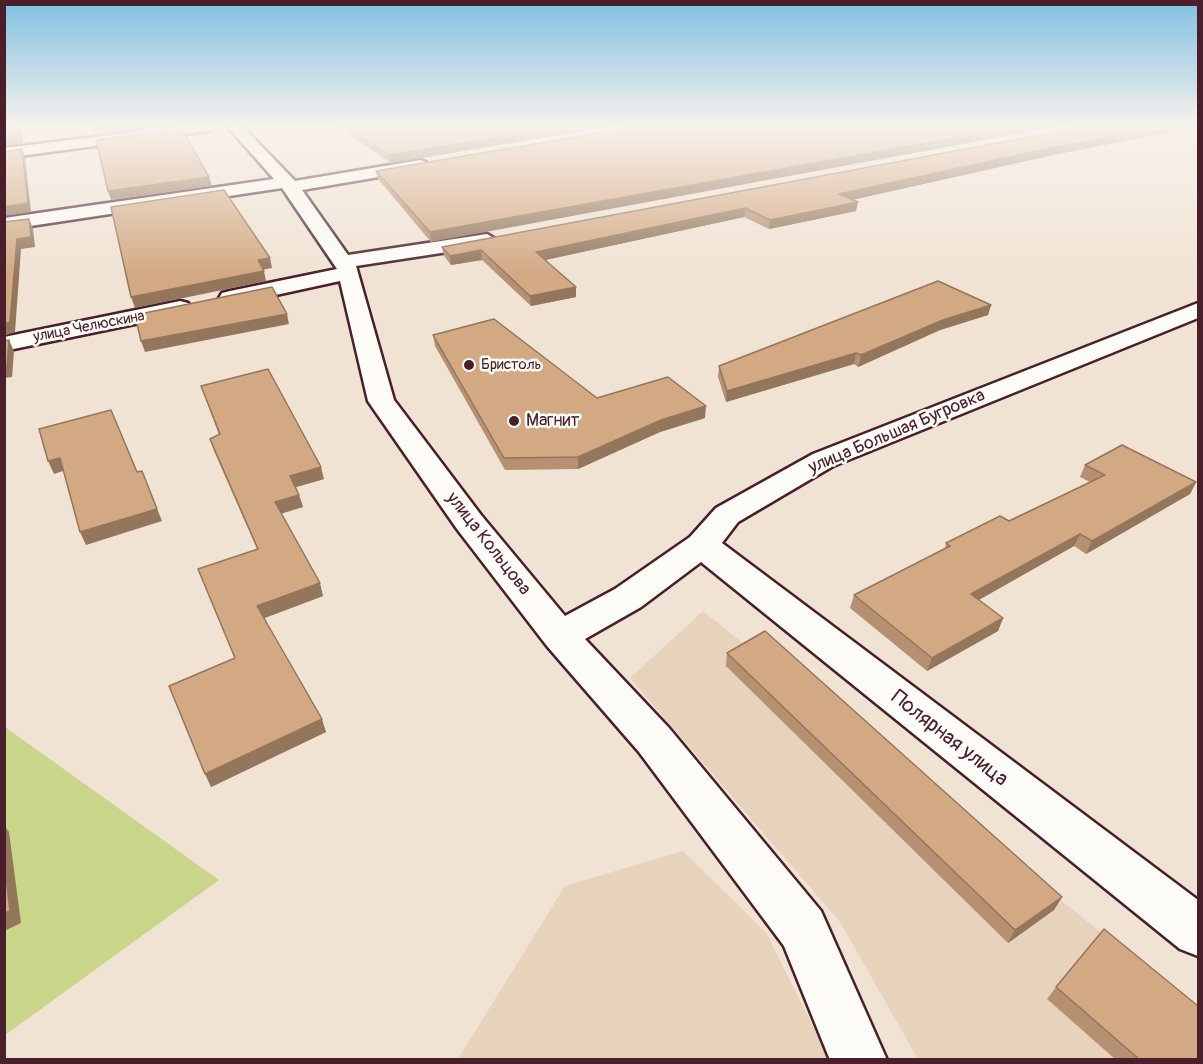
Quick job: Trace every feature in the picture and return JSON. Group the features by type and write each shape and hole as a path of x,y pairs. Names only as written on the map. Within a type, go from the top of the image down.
{"street":[{"name":"улица Кольцова","path":"282,177 346,268 381,401 469,522 560,636 654,740 802,929 859,1059"},
{"path":"4,225 337,177"},
{"name":"улица Челюскина","path":"4,344 208,303 346,268 503,237"},
{"name":"улица Большая Бугровка","path":"560,636 628,598 702,545 727,515 823,460 1198,310"},
{"name":"Полярная улица","path":"702,545 1198,931"}],"shaded area":[{"path":"703,611 1198,1011 1198,1059 918,1059 840,922 630,678"},
{"path":"683,851 767,934 829,1059 458,1059 565,886"}],"green space":[{"path":"5,727 219,880 5,1035"}],"building":[{"path":"4,177 25,177 28,203 4,207"},
{"path":"105,177 209,177 108,191"},
{"path":"381,177 738,177 430,232"},
{"path":"818,177 919,177 839,194 858,202 770,220 745,208 536,252 576,287 530,296 481,250 450,256 442,247"},
{"path":"224,190 270,258 258,260 264,271 131,297 111,207"},
{"path":"29,219 31,237 17,239 10,322 4,324 4,222"},
{"path":"938,281 991,305 943,320 861,355 856,353 727,391 719,366"},
{"path":"272,287 287,314 141,341 135,315"},
{"path":"494,319 597,398 668,377 706,406 661,420 578,457 504,458 433,335"},
{"path":"9,340 7,366 4,366 4,341"},
{"path":"268,369 321,467 290,476 299,495 275,502 320,583 257,606 322,719 205,774 169,686 235,658 198,569 258,549 210,439 220,434 201,386"},
{"path":"111,410 137,472 142,471 157,509 80,532 60,458 48,461 39,429"},
{"path":"1122,445 1196,482 1092,541 1080,534 971,594 1003,618 932,658 854,595 950,546 946,543 1000,516 1009,521 1105,475 1085,465"},
{"path":"765,631 1062,897 1015,930 727,653"},
{"path":"4,861 10,911 4,913"},
{"path":"1104,929 1198,1006 1198,1059 1139,1059 1056,987"}],"place":[{"name":"Бристоль","path":"469,365"},
{"name":"Магнит","path":"514,421"}]}
